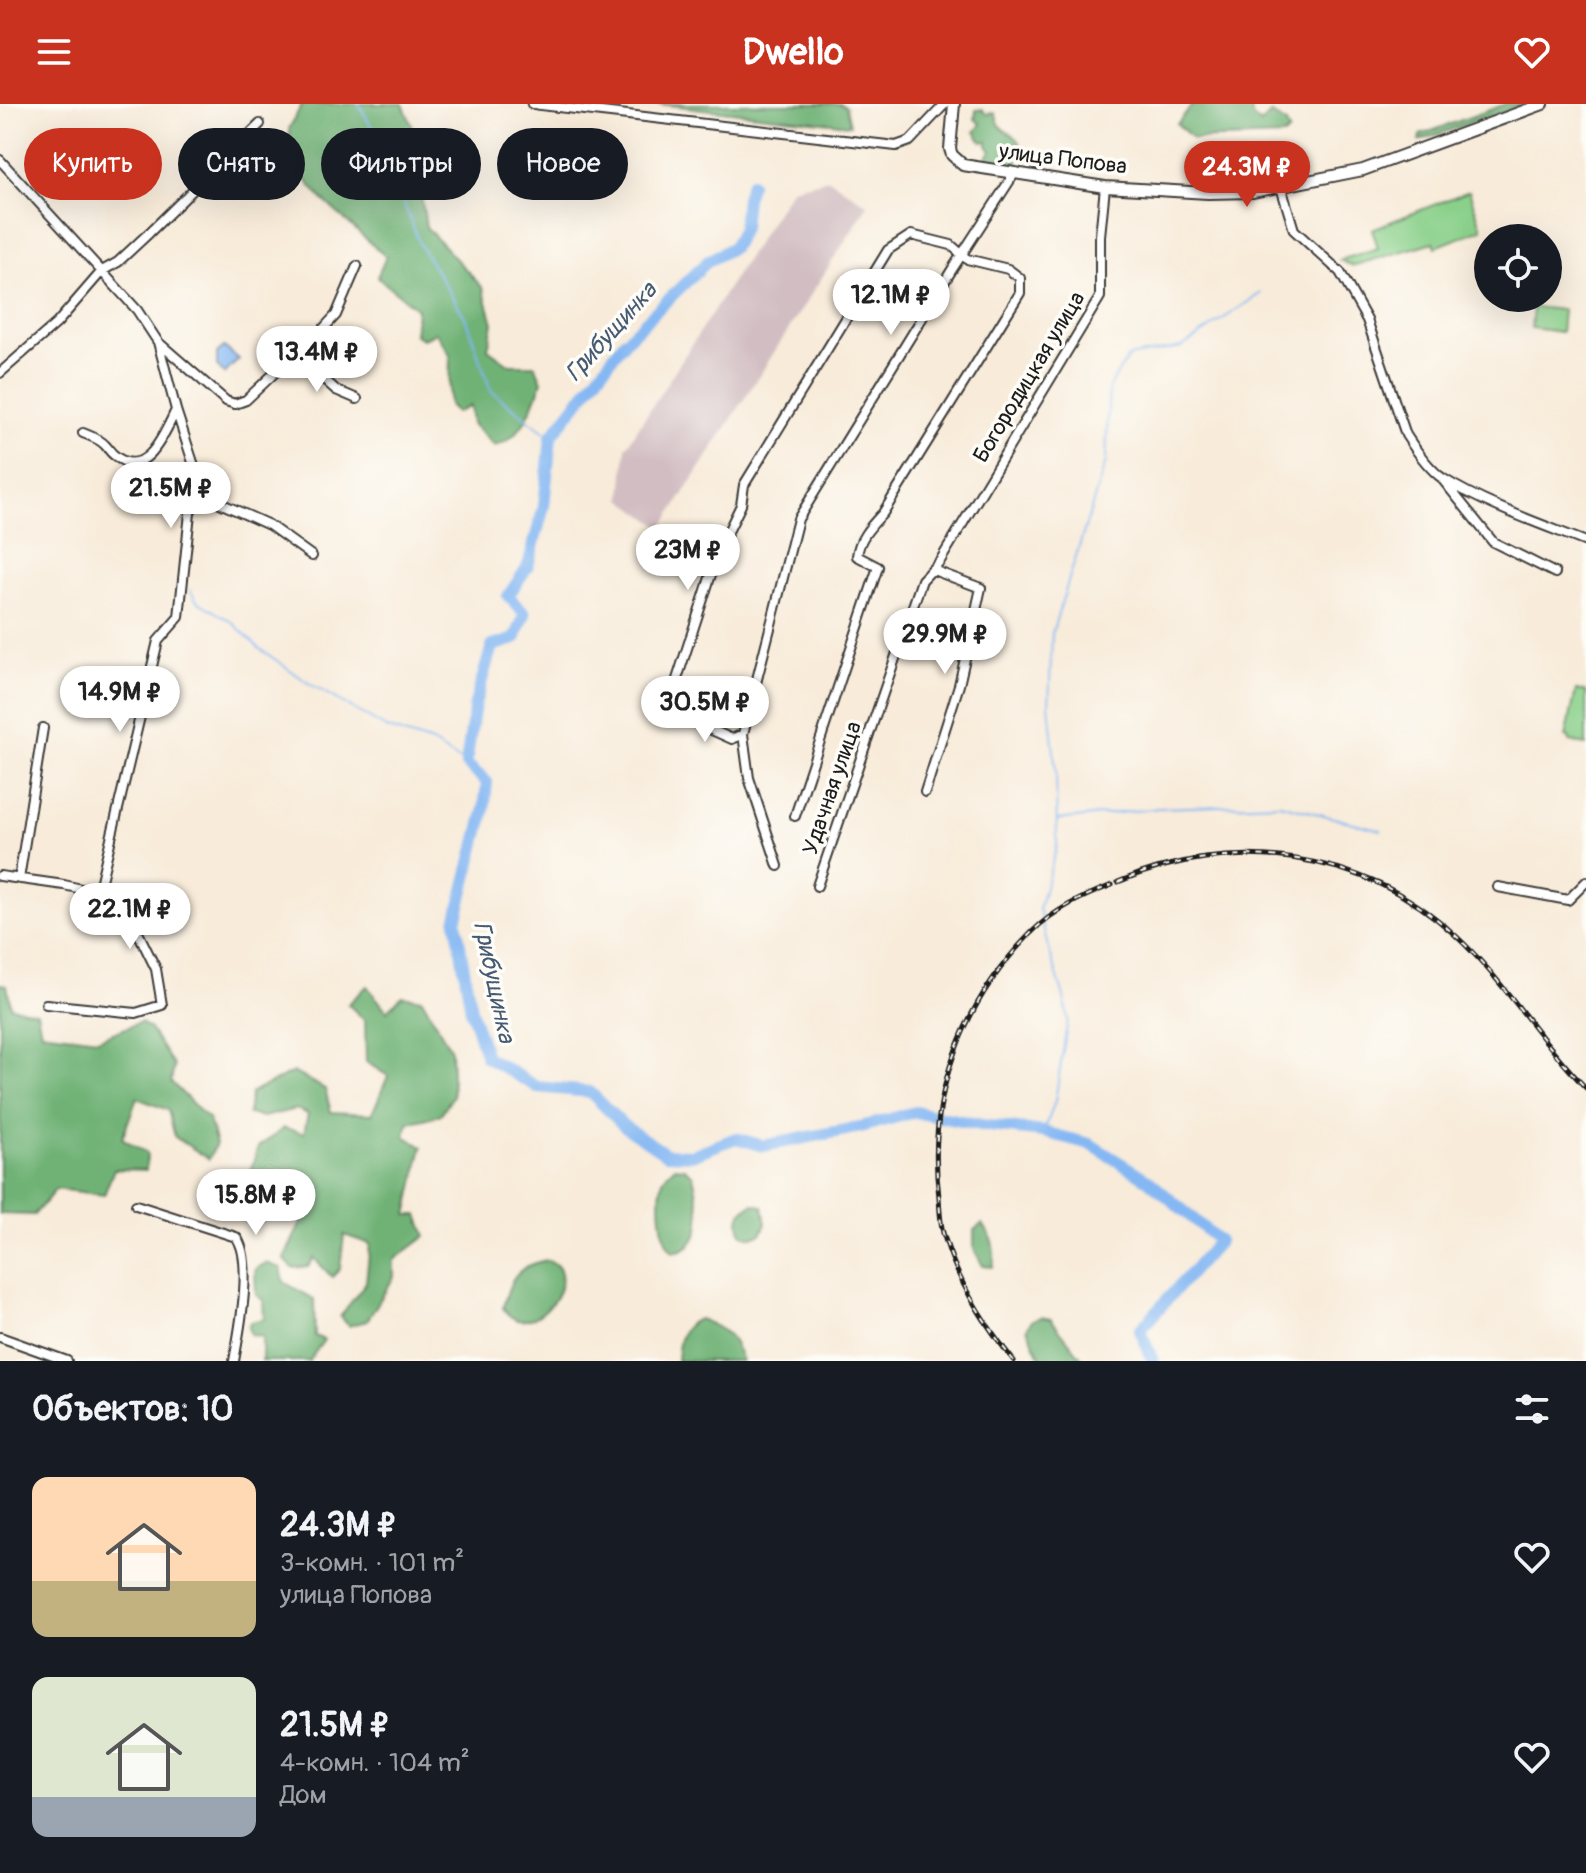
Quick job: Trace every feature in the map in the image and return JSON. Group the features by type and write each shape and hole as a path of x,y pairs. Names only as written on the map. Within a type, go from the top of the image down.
{"street":[{"path":"532,104 603,108 896,146 910,141 945,104"},
{"name":"улица Попова","path":"954,104 950,140 952,155 963,165 1105,187 1208,193 1253,192 1363,170 1543,104"},
{"path":"0,373 57,323 102,271 118,262 260,124"},
{"path":"0,160 137,310 158,342 226,401 235,404 246,400 284,364 298,356 336,315 357,266"},
{"path":"778,866 749,778 743,734 798,519 1014,174"},
{"name":"Богородицкая улица","path":"933,570 1100,297 1100,236 1105,187"},
{"path":"1281,187 1294,230 1340,272 1367,320 1406,435 1493,542 1555,573"},
{"path":"743,734 732,739 667,710 719,550 741,505 744,485 888,250 911,235 951,245 967,259 1008,269 1020,278 1020,293 891,500 857,548 857,556 878,567 795,816"},
{"path":"158,342 200,484 220,503 269,525 312,556"},
{"path":"298,356 336,390 357,399"},
{"path":"83,433 104,443 121,460 143,460 158,445 176,410"},
{"path":"1440,476 1498,506 1586,542"},
{"path":"98,893 158,641 179,617 190,513 200,484"},
{"path":"925,792 959,685 981,588 933,570"},
{"name":"Удачная улица","path":"817,886 922,580 933,570"},
{"path":"19,879 43,728"},
{"path":"0,876 121,898 156,969 162,1005 136,1013 46,1004"},
{"path":"1498,887 1568,900 1586,882"},
{"path":"136,1205 236,1237 242,1244 244,1266 240,1331 234,1361"},
{"path":"0,1337 67,1361"}],"shaded area":[{"path":"829,179 868,205 662,528 622,499 626,447 792,188"}],"green space":[{"path":"302,104 403,104 413,128 321,128 321,198 305,179 305,128 290,128"},
{"path":"656,104 840,104 846,107 850,125"},
{"path":"1248,104 1252,106 1252,116 1261,124 1271,113 1286,124 1289,131 1284,136 1193,139 1177,124 1192,105"},
{"path":"1506,104 1525,104 1419,141 1420,135"},
{"path":"982,109 987,114 995,113 1001,127 1021,144 1018,168 988,166 983,162 991,151 987,141 982,142 975,132 981,124 975,119 976,110"},
{"path":"1469,191 1480,224 1474,224 1474,232 1436,247 1434,242 1352,266 1340,260 1378,248 1372,229"},
{"path":"323,200 422,200 426,227 483,288 493,323 488,349 510,365 535,365 542,381 526,421 512,437 494,446 472,424 470,406 456,413 449,405 450,355 436,332 423,339 415,335 417,309 377,277 386,257"},
{"path":"1563,310 1561,332 1531,328 1533,312"},
{"path":"1576,690 1586,692 1586,745 1570,742 1566,737"},
{"path":"0,984 7,985 11,1007 37,1012 41,1032 98,1039 141,1022 150,1029 174,1066 171,1082 209,1120 216,1144 209,1159 175,1137 168,1110 137,1098 122,1138 147,1153 146,1170 114,1169 104,1195 56,1189 34,1215 0,1214"},
{"path":"367,986 387,1011 402,996 422,999 451,1050 453,1096 440,1115 408,1123 405,1136 422,1147 407,1215 418,1215 426,1236 394,1260 394,1277 367,1321 349,1326 340,1317 366,1282 370,1244 344,1235 340,1269 332,1277 314,1258 308,1267 293,1268 284,1259 303,1218 294,1212 287,1220 271,1206 255,1215 240,1203 258,1147 284,1128 304,1133 308,1114 296,1109 263,1117 248,1114 251,1093 293,1072 325,1089 331,1112 372,1114 388,1076 366,1062 365,1021 348,1004"},
{"path":"674,1167 684,1168 693,1175 699,1221 693,1242 673,1252 665,1239 660,1199 663,1180"},
{"path":"754,1204 763,1206 766,1224 761,1234 751,1237 742,1234 739,1220 742,1212"},
{"path":"982,1224 993,1244 993,1267 983,1266 974,1249 974,1230"},
{"path":"547,1260 558,1268 562,1279 558,1292 539,1315 527,1320 514,1319 503,1308 512,1281 521,1270"},
{"path":"266,1263 281,1268 284,1282 314,1299 315,1336 324,1340 309,1361 262,1361 262,1336 251,1335 248,1328 250,1322 264,1319 263,1300 256,1295 255,1269"},
{"path":"1041,1317 1051,1319 1084,1361 1042,1361 1027,1328 1032,1320"},
{"path":"699,1319 727,1334 742,1361 677,1361 679,1341 684,1330"}],"water":[{"path":"224,347 239,359 224,374 217,366 217,353"}],"waterway":[{"path":"359,104 383,149 420,245 465,317 491,391 551,437"},
{"name":"Грибущинка","path":"751,183 743,228 733,247 708,261 626,340 551,437 544,506 528,566 508,596 525,614 515,639 492,646 475,704 466,764 487,782 484,812 456,921 471,1010 486,1057 537,1087 590,1092 624,1126 666,1154 692,1155 736,1138 763,1146 861,1127 915,1112 981,1125 1044,1132 1090,1144 1148,1180 1219,1241 1140,1330 1153,1361"},
{"path":"1044,1132 1055,1101 1068,1019 1039,908 1057,846 1056,773 1049,705 1052,633 1106,461 1109,387 1128,357 1182,347 1261,293"},
{"path":"190,590 197,601 232,622 259,648 310,684 388,729 432,743 466,764"},
{"path":"1058,820 1159,808 1280,804 1381,830"}],"railway":[{"path":"1118,882 1161,867 1205,858 1250,855 1294,859 1338,868 1380,884 1419,906 1455,935 1586,1088"},
{"path":"1014,1361 974,1303 943,1234 936,1160 944,1088 954,1053 969,1020 1008,959 1051,916 1112,885"}]}
